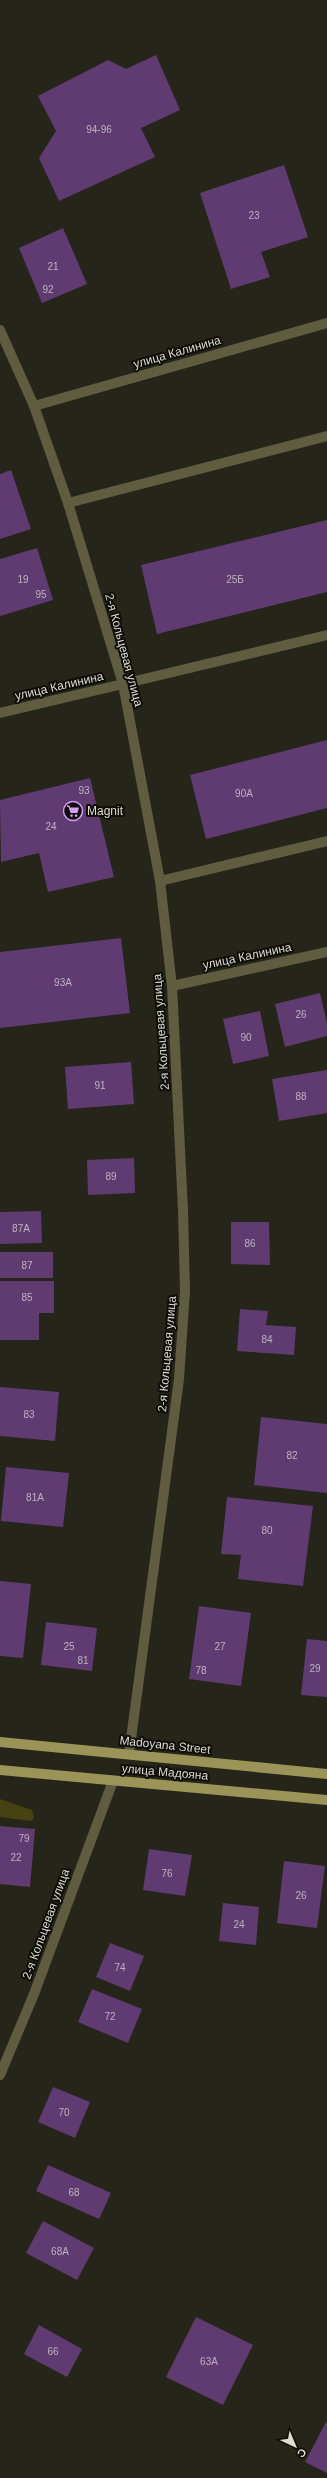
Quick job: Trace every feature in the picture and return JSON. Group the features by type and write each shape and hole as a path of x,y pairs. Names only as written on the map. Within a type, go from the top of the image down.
{"main road":[{"name":"Madoyana Street","path":"0,1742 327,1774"},
{"name":"улица Мадояна","path":"0,1770 327,1800"}],"street":[{"name":"улица Калинина","path":"34,406 327,323"},
{"name":"2-я Кольцевая улица","path":"0,330 34,406 68,503 123,684 160,881 172,986 184,1210 185,1291 179,1379 129,1754"},
{"path":"68,503 327,436"},
{"name":"улица Калинина","path":"0,713 327,635"},
{"path":"160,881 327,841"},
{"name":"улица Калинина","path":"172,986 327,952"},
{"name":"2-я Кольцевая улица","path":"0,2075 34,1994 113,1781"}],"shaded area":[{"path":"0,1799 32,1810 34,1818 31,1821 0,1817"}],"building":[{"path":"156,55 180,110 141,128 155,157 59,201 39,158 56,131 38,96 108,60 126,69"},
{"path":"284,165 308,237 261,252 270,277 231,289 200,193"},
{"path":"63,228 87,284 42,303 19,248"},
{"path":"11,470 31,529 0,539 0,474"},
{"path":"327,520 327,592 157,634 141,565"},
{"path":"37,548 53,600 0,616 0,559"},
{"path":"327,740 327,808 206,839 190,775"},
{"path":"90,778 114,877 48,892 39,853 1,862 0,800"},
{"path":"121,938 130,1013 0,1028 0,952"},
{"path":"320,993 327,1023 327,1036 285,1047 275,1004"},
{"path":"260,1011 269,1056 233,1064 223,1019"},
{"path":"131,1062 134,1104 68,1109 65,1067"},
{"path":"327,1070 327,1113 279,1121 272,1079"},
{"path":"134,1158 135,1193 88,1195 87,1160"},
{"path":"41,1211 42,1243 0,1244 0,1212"},
{"path":"231,1222 269,1222 270,1265 231,1264"},
{"path":"0,1252 53,1252 53,1278 0,1278"},
{"path":"0,1281 54,1281 54,1313 39,1313 39,1340 0,1340"},
{"path":"240,1309 268,1311 266,1325 296,1327 294,1355 237,1351"},
{"path":"0,1387 59,1392 55,1441 0,1436"},
{"path":"261,1417 327,1424 327,1493 254,1485"},
{"path":"6,1467 69,1473 63,1527 1,1521"},
{"path":"227,1497 313,1506 303,1586 238,1579 241,1555 221,1554"},
{"path":"0,1581 31,1584 23,1658 0,1656"},
{"path":"199,1606 251,1613 241,1686 189,1679"},
{"path":"46,1622 97,1628 92,1671 41,1665"},
{"path":"307,1639 327,1641 327,1697 301,1695"},
{"path":"0,1826 35,1829 30,1887 0,1884"},
{"path":"149,1849 192,1855 185,1896 143,1890"},
{"path":"284,1861 325,1866 317,1928 277,1923"},
{"path":"223,1903 259,1907 256,1945 219,1941"},
{"path":"110,1943 144,1956 130,1991 96,1977"},
{"path":"92,1989 142,2009 128,2043 78,2022"},
{"path":"53,2087 90,2102 75,2138 38,2122"},
{"path":"48,2165 111,2193 99,2219 36,2191"},
{"path":"43,2221 94,2248 77,2280 26,2253"},
{"path":"196,2317 253,2345 223,2405 166,2377"},
{"path":"39,2325 82,2349 67,2377 24,2354"},
{"path":"326,2422 327,2423 327,2473 305,2462"}],"place":[{"name":"Magnit","path":"73,811"}]}
